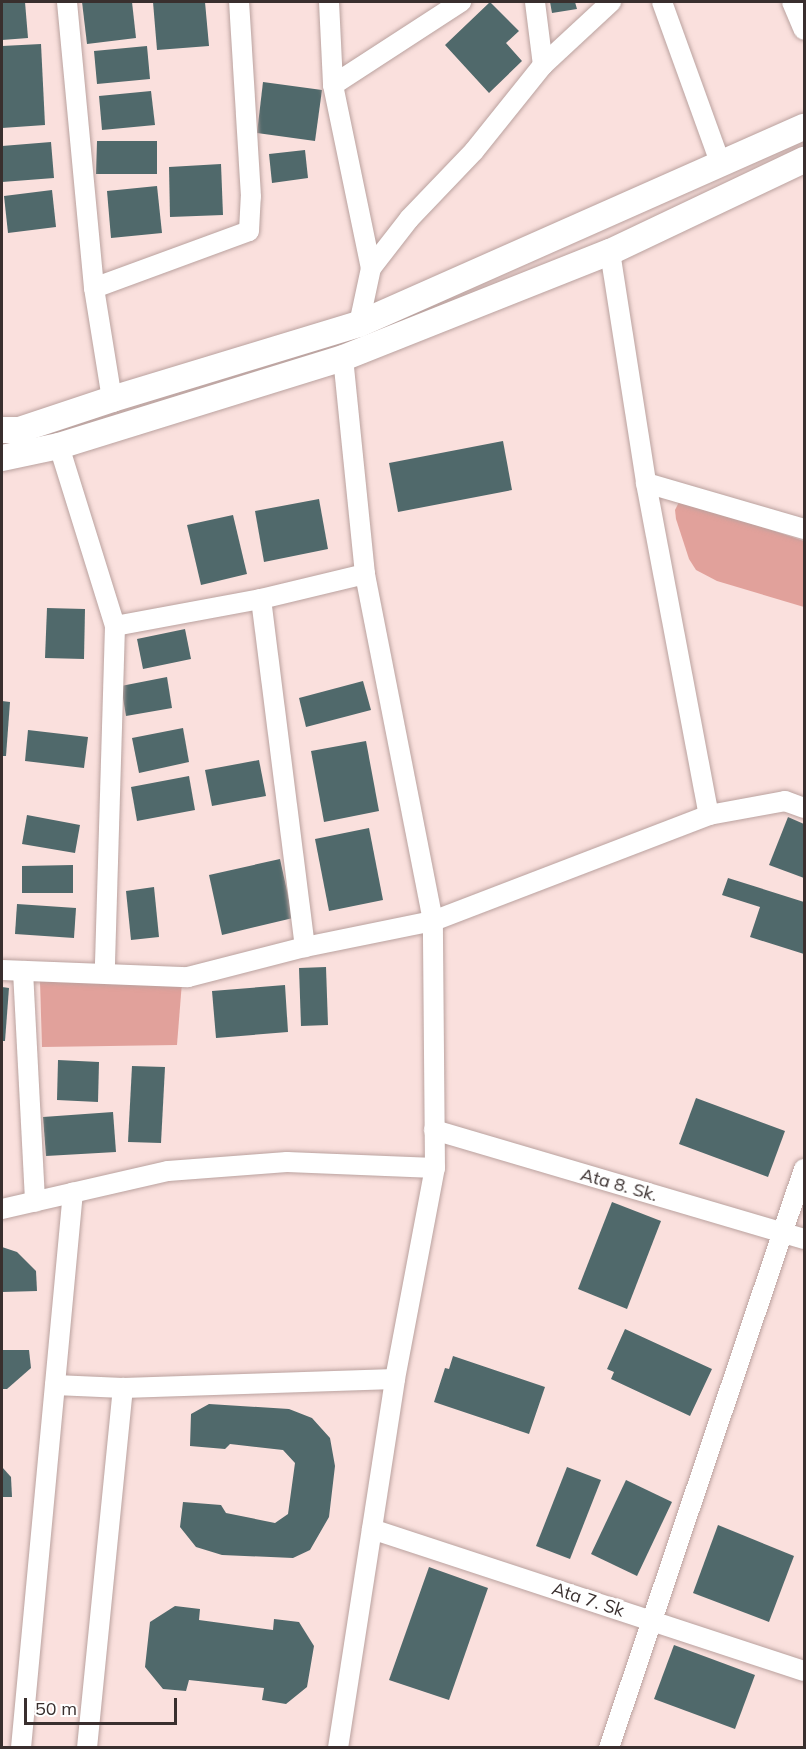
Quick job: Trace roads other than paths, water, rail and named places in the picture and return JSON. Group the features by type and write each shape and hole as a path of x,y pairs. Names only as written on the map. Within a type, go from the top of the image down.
{"street":[{"path":"67,2 94,288 112,399"},
{"path":"94,288 249,231 251,197 239,2"},
{"path":"329,2 333,85 371,268"},
{"path":"535,2 543,65"},
{"path":"358,324 371,268 409,219 474,150 543,65 611,2"},
{"path":"662,2 721,165"},
{"path":"792,2 804,30"},
{"path":"333,85 456,3"},
{"path":"2,430 19,430 112,399 358,324 804,127"},
{"path":"2,458 59,446 343,358 610,252 804,160"},
{"path":"610,252 646,483 709,815"},
{"path":"338,1748 395,1379 435,1168 433,921 365,574 343,358"},
{"path":"59,446 115,626 105,972"},
{"path":"646,483 804,529"},
{"path":"115,626 261,599 365,574"},
{"path":"261,599 305,947"},
{"path":"2,970 105,972 188,977 305,947 433,921 709,815 785,801 804,808"},
{"path":"23,971 35,1202"},
{"name":"Ata 8. Sk.","path":"434,1130 804,1239"},
{"path":"2,1209 168,1172 287,1162 435,1168"},
{"path":"609,1748 804,1169"},
{"path":"21,1748 73,1192"},
{"path":"55,1385 123,1388 395,1379"},
{"path":"87,1748 123,1388"},
{"name":"Ata 7. Sk","path":"372,1529 804,1671"}]}
